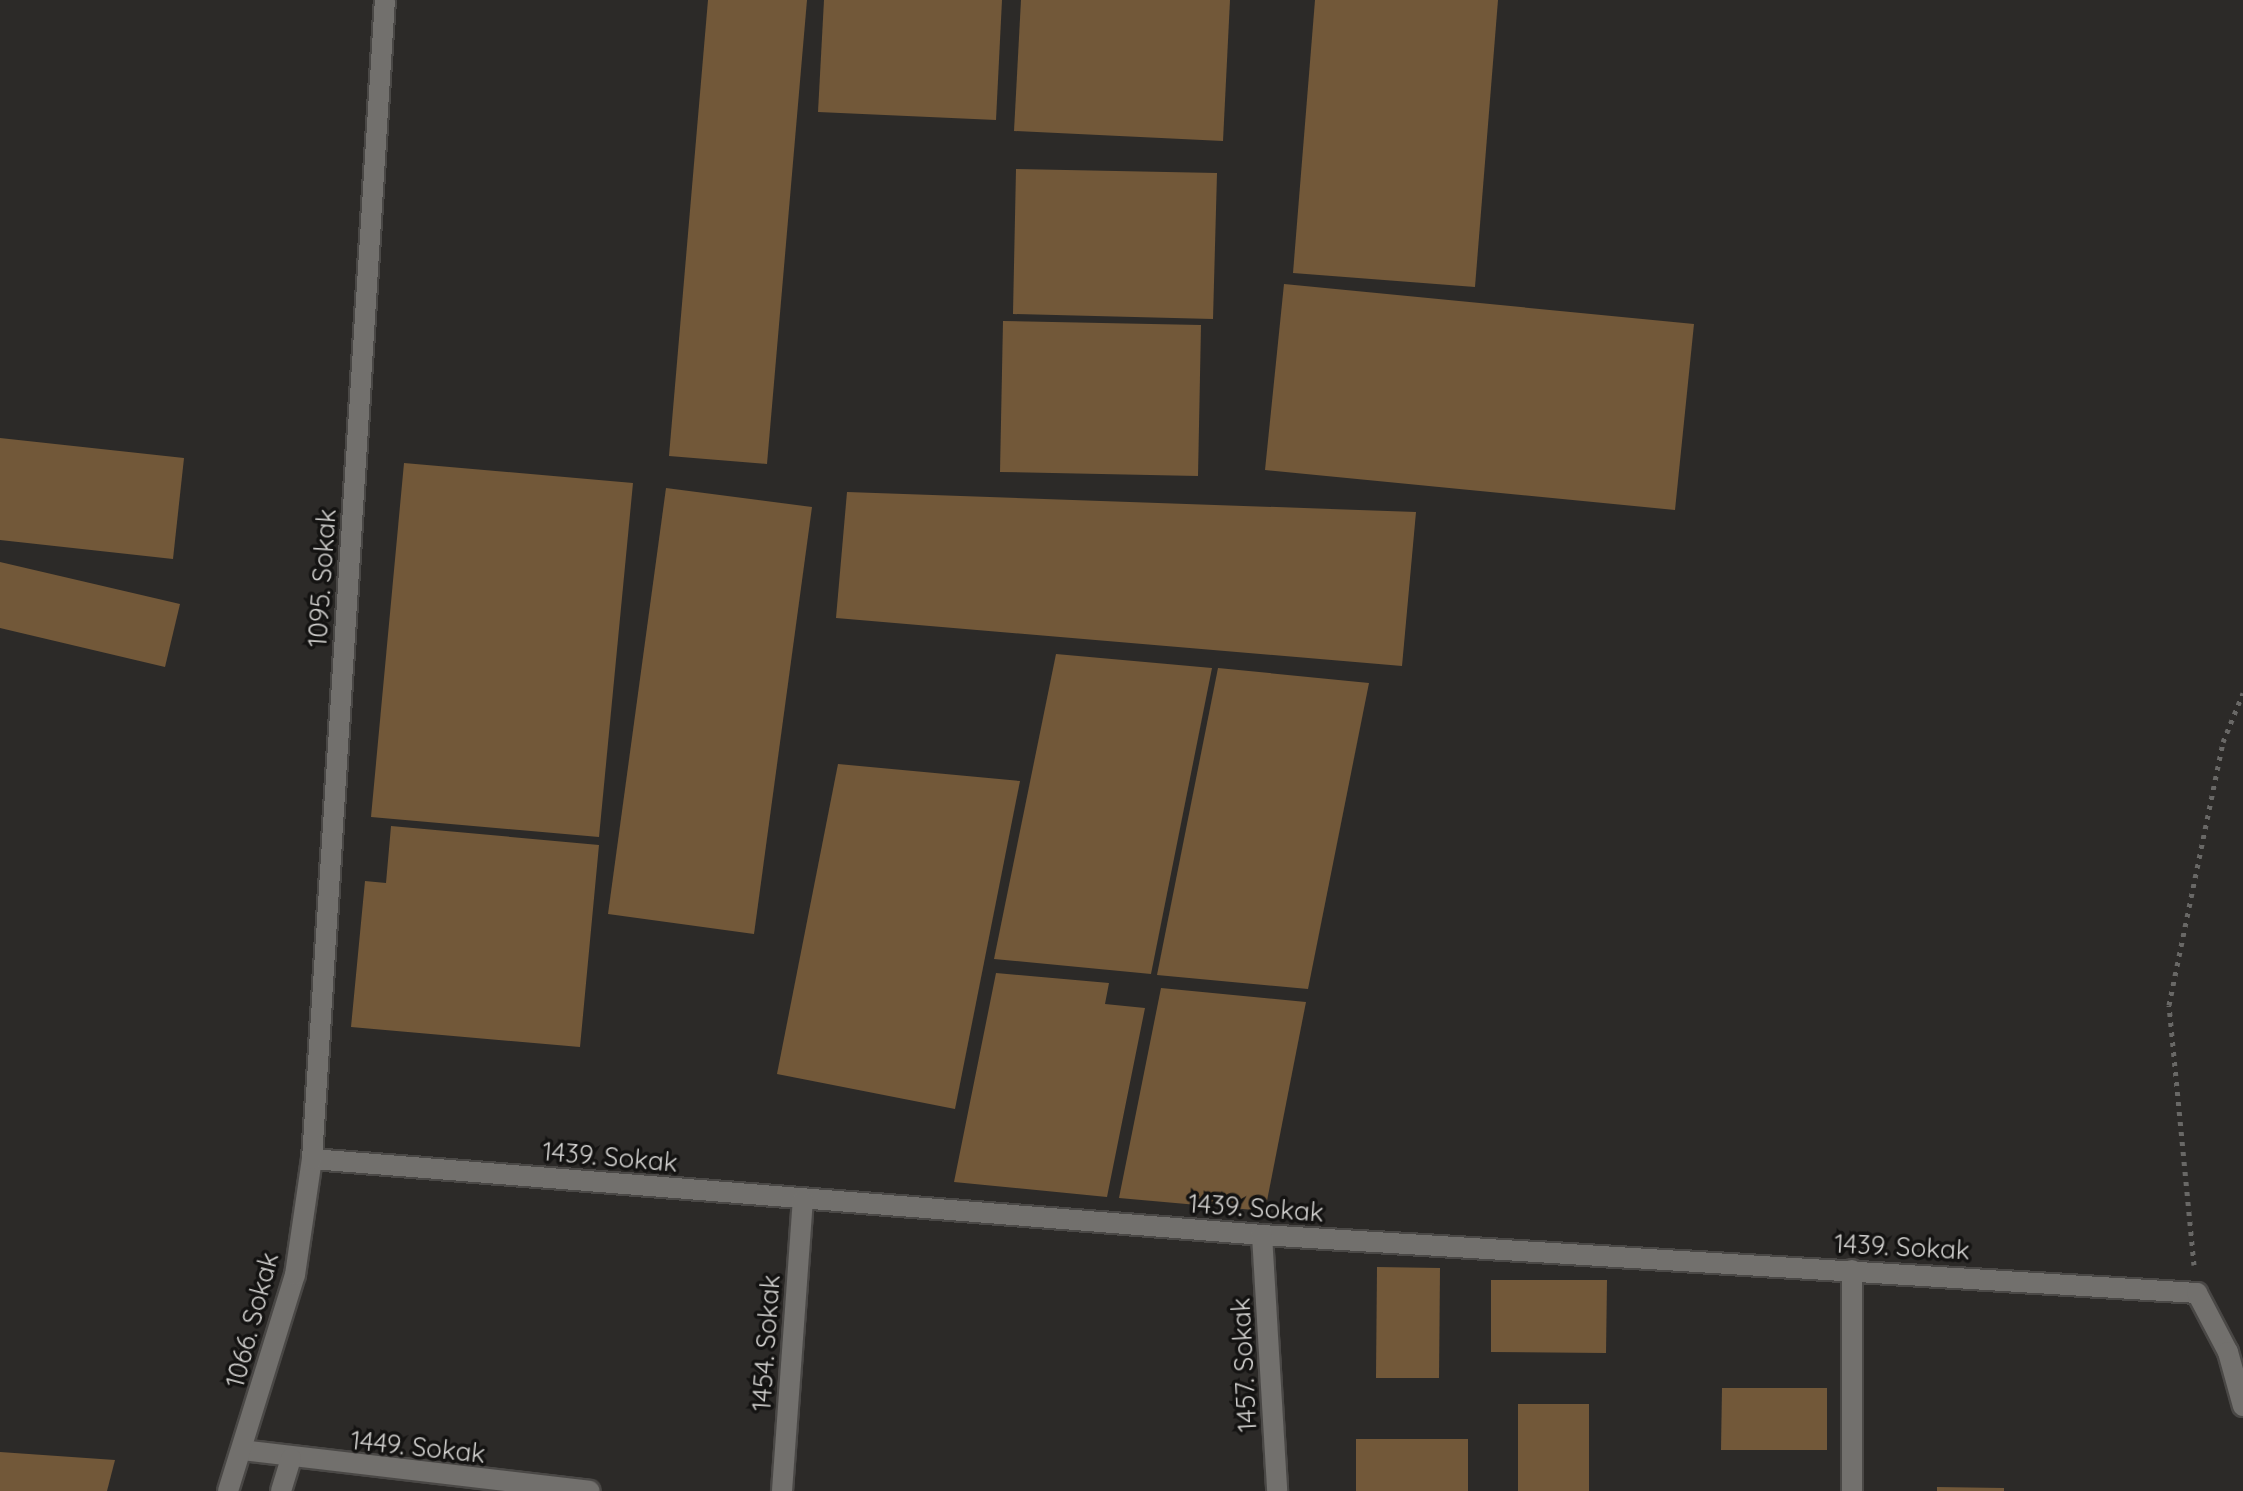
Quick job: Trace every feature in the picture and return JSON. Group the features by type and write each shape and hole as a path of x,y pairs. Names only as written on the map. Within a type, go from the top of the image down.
{"street":[{"name":"1095. Sokak","path":"312,1159 385,0"},
{"name":"1439. Sokak","path":"312,1159 1262,1235 2197,1293"},
{"name":"1066. Sokak","path":"228,1491 295,1275 312,1159"},
{"name":"1454. Sokak","path":"782,1491 803,1200"},
{"name":"1457. Sokak","path":"1262,1235 1277,1491"},
{"path":"1852,1270 1852,1491"},
{"path":"2197,1293 2228,1352 2243,1406"},
{"name":"1449. Sokak","path":"242,1450 291,1459 590,1491"},
{"path":"281,1491 291,1459"}],"path":[{"path":"2197,1293 2169,1005 2223,742 2243,693"}],"building":[{"path":"708,0 807,0 767,464 669,456"},
{"path":"824,0 1002,0 996,120 818,112"},
{"path":"1021,0 1230,0 1223,141 1014,131"},
{"path":"1315,0 1498,0 1475,287 1293,273"},
{"path":"1016,169 1217,173 1213,319 1013,314"},
{"path":"1284,284 1694,324 1675,510 1265,470"},
{"path":"1003,321 1201,325 1198,476 1000,472"},
{"path":"0,438 184,458 173,559 0,540"},
{"path":"404,463 633,483 599,837 371,817"},
{"path":"666,488 812,507 754,934 608,914"},
{"path":"847,492 1416,512 1402,666 836,618"},
{"path":"0,562 180,604 165,667 0,628"},
{"path":"1056,654 1212,668 1151,974 994,959"},
{"path":"1218,668 1369,683 1308,989 1157,975"},
{"path":"838,764 1020,781 955,1109 777,1074"},
{"path":"391,826 599,845 580,1047 351,1027 365,881 386,883"},
{"path":"996,973 1109,983 1105,1004 1145,1008 1107,1197 954,1182"},
{"path":"1161,988 1306,1002 1265,1211 1119,1198"},
{"path":"1377,1267 1440,1268 1439,1378 1376,1378"},
{"path":"1491,1280 1607,1280 1606,1353 1491,1352"},
{"path":"1722,1388 1827,1388 1827,1450 1721,1450"},
{"path":"1518,1404 1589,1404 1589,1491 1518,1491"},
{"path":"1356,1439 1468,1439 1468,1491 1356,1491"},
{"path":"0,1452 115,1460 107,1491 0,1491"},
{"path":"1937,1487 2004,1488 2004,1491 1937,1491"}]}
